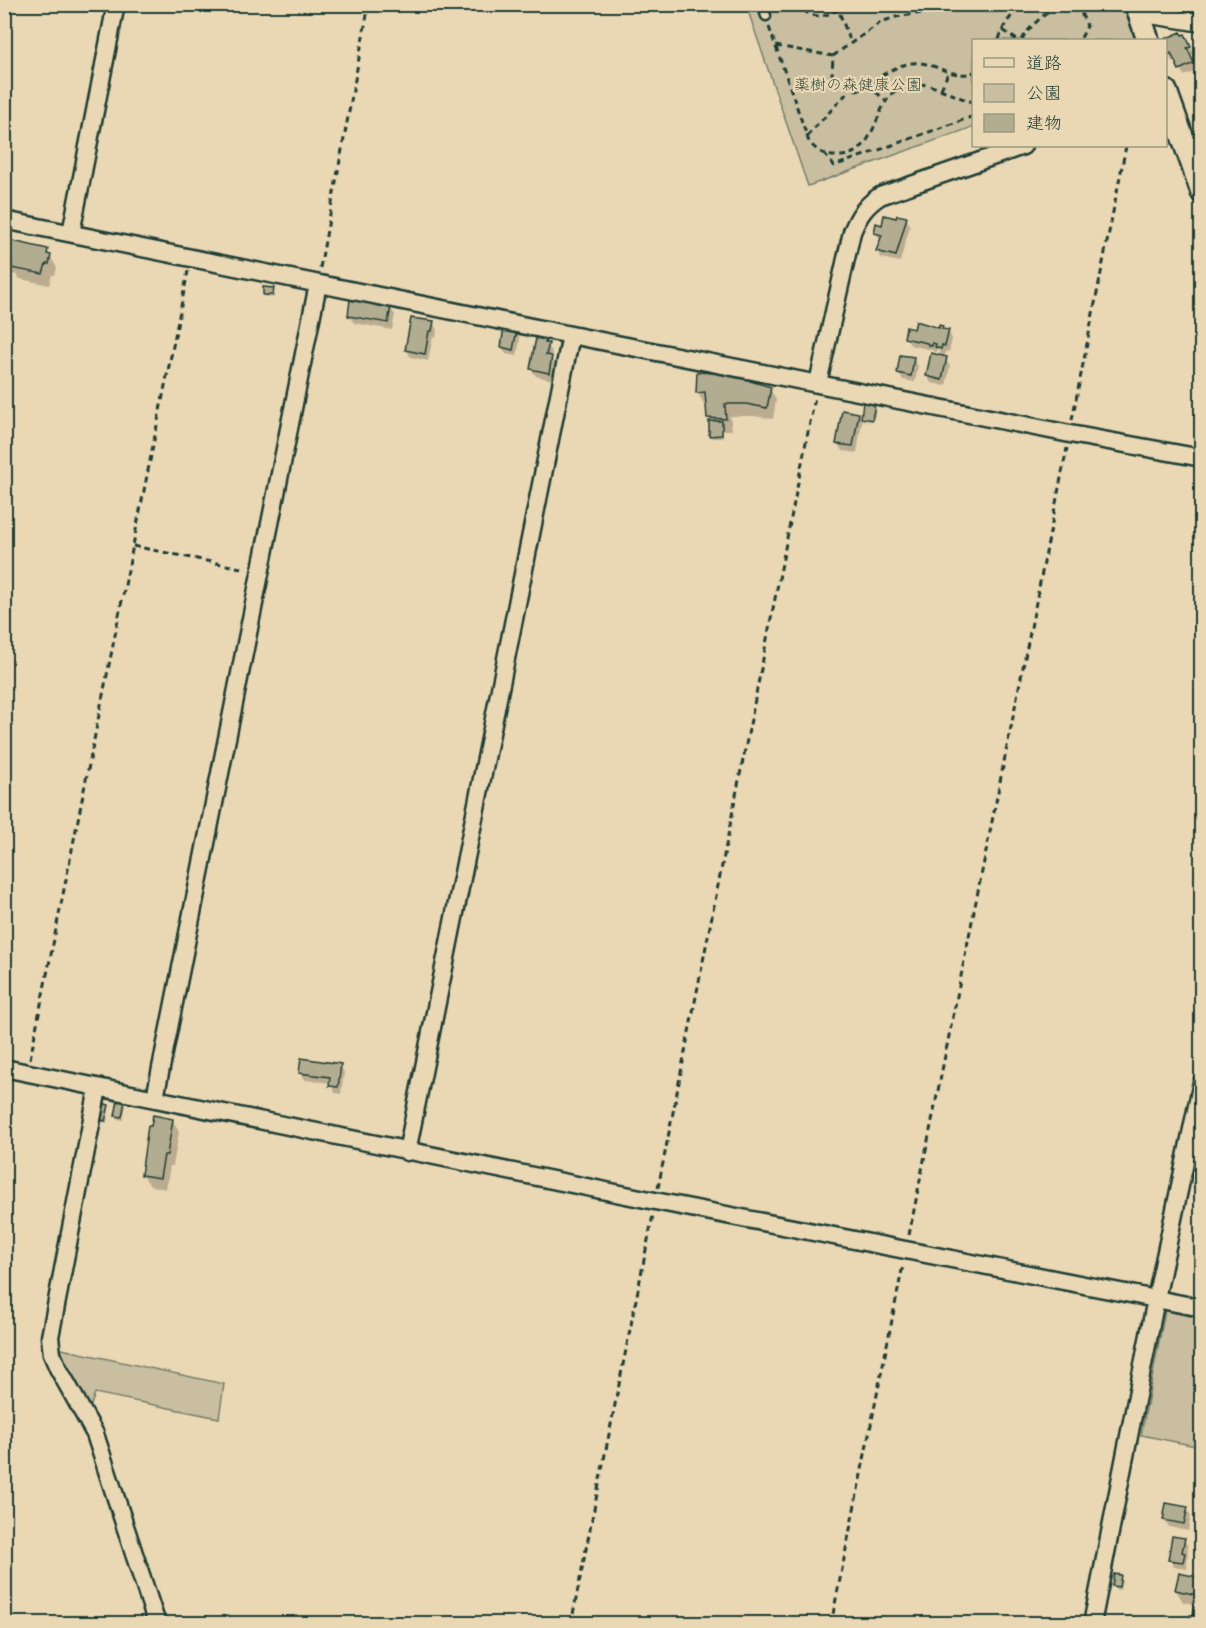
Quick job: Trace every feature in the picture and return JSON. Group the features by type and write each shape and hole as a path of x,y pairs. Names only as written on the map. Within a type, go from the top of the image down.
{"street":[{"path":"71,233 116,4"},
{"path":"1137,9 1202,23"},
{"path":"1137,9 1148,39"},
{"path":"1167,97 1202,192"},
{"path":"818,383 852,232 866,205 880,196 1020,147"},
{"path":"4,220 571,335 1202,458"},
{"path":"155,1098 318,284"},
{"path":"407,1152 571,335"},
{"path":"4,1068 407,1152 1202,1308"},
{"path":"1092,1623 1156,1299 1202,1082"},
{"path":"98,1088 50,1337 52,1354 58,1368 94,1434 157,1623"}],"lane":[{"path":"762,4 766,16"}],"path":[{"path":"318,284 369,4"},
{"path":"795,4 806,13 821,17 832,14 845,4"},
{"path":"836,4 851,44"},
{"path":"776,46 833,56 881,22 962,4"},
{"path":"999,39 1014,13 1025,4"},
{"path":"1022,39 1026,32 1043,15 1060,4"},
{"path":"1077,4 1087,27 1081,39"},
{"path":"766,16 808,142 834,165 972,117"},
{"path":"1003,30 1016,39"},
{"path":"833,56 832,75 849,90 861,90 895,69 914,63 962,74 972,72"},
{"path":"941,89 949,71"},
{"path":"823,154 848,155 863,147 886,101 892,93 906,85 922,84 972,101"},
{"path":"868,85 886,101"},
{"path":"807,136 849,90"},
{"path":"831,1623 1126,147"},
{"path":"27,1073 190,258"},
{"path":"571,1623 818,383"},
{"path":"133,546 259,572"}],"green space":[{"name":"薬樹の森健康公園","path":"746,5 1123,5 1135,39 972,39 972,127 808,186"},
{"path":"1165,1311 1201,1318 1201,1447 1141,1435"},
{"path":"57,1348 224,1384 219,1418 95,1393 90,1408"}],"building":[{"path":"1178,4 1201,4 1200,11 1184,9 1185,6"},
{"path":"1181,32 1182,35 1185,34 1191,47 1187,48 1194,63 1179,70 1171,53 1167,55 1167,39 1164,39"},
{"path":"884,215 896,218 897,215 907,217 896,256 876,251 882,235 874,233 876,223 882,225"},
{"path":"4,239 48,249 47,254 51,255 43,274 11,268 12,264 4,263"},
{"path":"263,287 274,288 273,295 263,295"},
{"path":"350,300 391,306 388,323 348,316"},
{"path":"411,318 434,321 432,331 429,331 425,354 405,350"},
{"path":"916,321 939,328 939,325 943,326 942,329 949,330 945,346 942,345 941,349 935,347 936,344 932,343 932,346 904,338 906,327 914,329"},
{"path":"504,327 517,330 513,350 501,347"},
{"path":"536,338 549,343 546,355 552,356 549,373 530,369"},
{"path":"931,353 947,357 942,380 926,376"},
{"path":"900,355 914,357 911,376 897,373"},
{"path":"697,372 750,375 750,381 771,387 767,408 746,404 725,404 726,419 707,418 705,392 696,393"},
{"path":"863,402 875,404 872,420 861,418"},
{"path":"842,410 859,413 853,446 836,444"},
{"path":"709,421 722,421 722,435 709,436"},
{"path":"301,1058 341,1064 338,1087 329,1086 330,1077 299,1073"},
{"path":"118,1100 125,1101 122,1117 115,1116"},
{"path":"102,1103 109,1105 105,1121 98,1119"},
{"path":"153,1115 173,1119 167,1155 164,1155 160,1178 141,1175 148,1126 151,1126"},
{"path":"1166,1503 1188,1507 1184,1524 1163,1520"},
{"path":"1172,1536 1185,1538 1182,1552 1185,1553 1183,1562 1168,1560"},
{"path":"1179,1573 1202,1578 1202,1596 1175,1590"},
{"path":"1114,1574 1121,1575 1119,1587 1112,1586"},
{"path":"1195,1606 1202,1608 1202,1624 1188,1624 1190,1615 1193,1616"}]}
